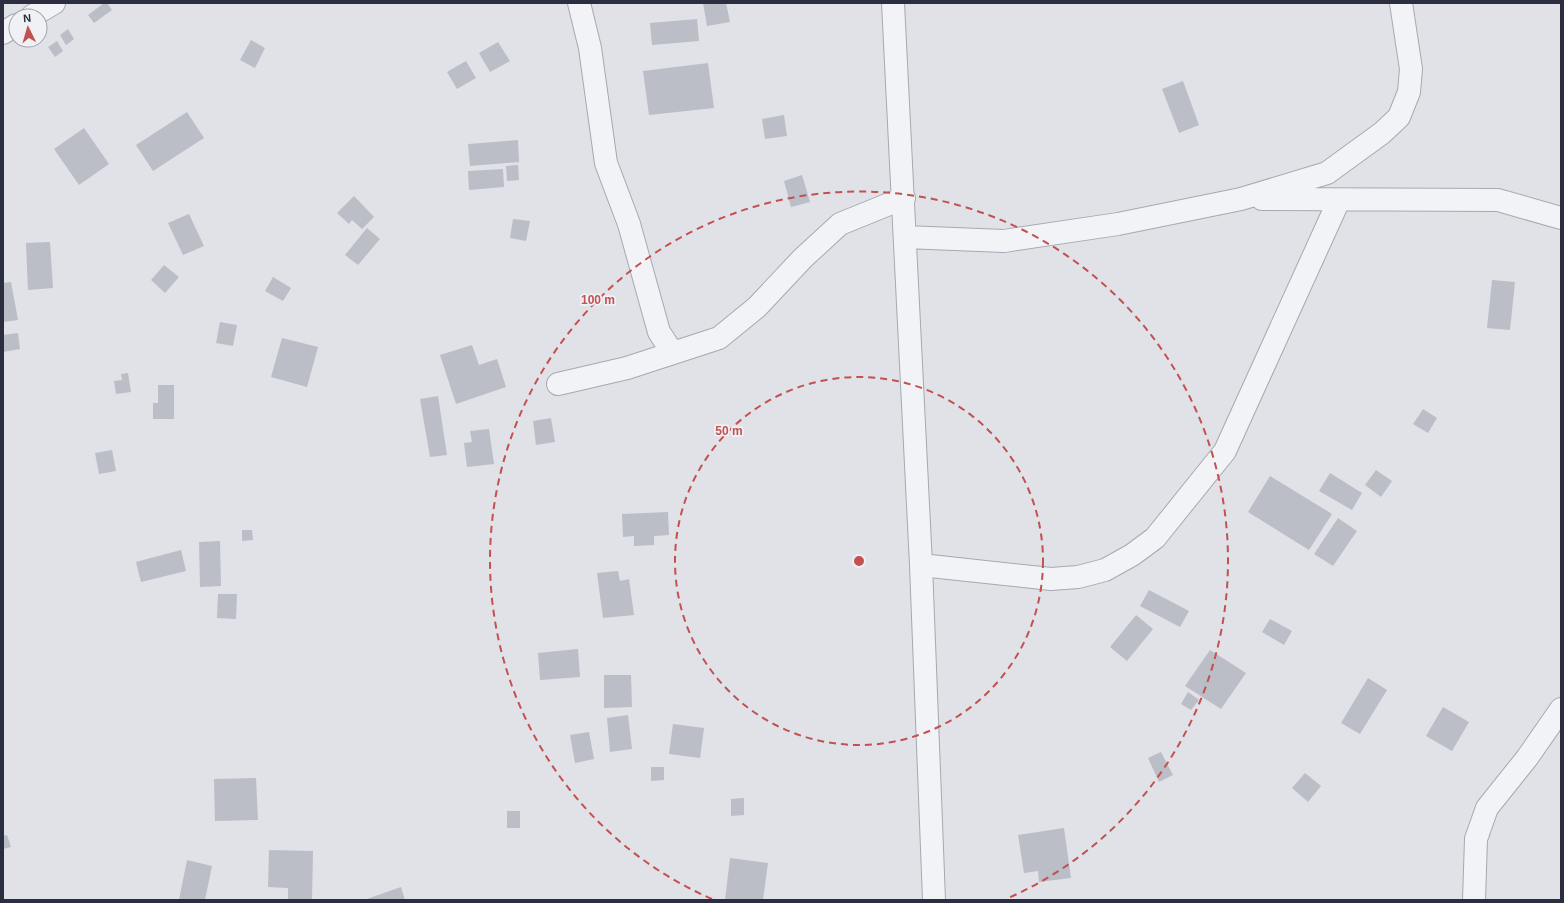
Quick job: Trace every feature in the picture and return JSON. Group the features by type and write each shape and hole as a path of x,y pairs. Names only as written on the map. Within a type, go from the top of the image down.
{"street":[{"path":"579,3 590,48 606,163 629,224 659,332 672,352"},
{"path":"893,3 904,198 921,565 934,900"},
{"path":"905,237 1004,241 1118,224 1241,199 1326,173 1382,133 1399,117 1409,92 1411,69 1402,3"},
{"path":"558,384 627,368 672,352 719,338 757,307 803,258 840,224 904,198"},
{"path":"1241,199 1498,200 1561,218"},
{"path":"921,565 1051,579 1078,577 1105,570 1132,555 1155,538 1225,451 1340,200"},
{"path":"1474,900 1476,839 1487,808 1527,758 1561,709"}],"building":[{"path":"104,3 107,3 112,10 94,23 88,15"},
{"path":"703,3 726,3 730,22 707,26"},
{"path":"697,19 699,41 652,45 650,23"},
{"path":"68,29 74,39 66,45 60,35"},
{"path":"251,40 265,48 255,68 240,60"},
{"path":"57,41 63,51 55,57 48,47"},
{"path":"498,42 510,61 490,72 479,53"},
{"path":"466,61 476,78 457,89 447,72"},
{"path":"708,63 714,108 649,115 643,71"},
{"path":"1183,81 1199,125 1179,133 1162,89"},
{"path":"187,112 204,138 153,171 136,145"},
{"path":"784,115 787,136 765,139 762,119"},
{"path":"84,128 109,164 79,185 54,149"},
{"path":"518,140 519,162 470,166 468,144"},
{"path":"518,165 519,180 507,181 506,166"},
{"path":"503,169 504,187 469,190 468,171"},
{"path":"802,175 810,202 791,207 784,181"},
{"path":"354,196 374,217 362,229 352,220 349,224 337,213"},
{"path":"189,214 204,246 183,255 168,223"},
{"path":"513,219 530,221 526,241 510,238"},
{"path":"367,228 380,239 358,265 345,255"},
{"path":"50,242 53,288 28,290 26,243"},
{"path":"164,265 179,277 165,293 151,280"},
{"path":"273,277 291,288 283,301 265,291"},
{"path":"1492,280 1515,282 1510,330 1487,328"},
{"path":"11,282 18,320 3,322 3,283"},
{"path":"220,322 237,325 233,346 216,343"},
{"path":"18,333 20,349 3,352 3,335"},
{"path":"282,338 318,347 307,387 271,377"},
{"path":"472,345 479,365 497,359 506,387 456,404 440,355"},
{"path":"128,373 131,392 116,394 114,381 122,380 121,374"},
{"path":"158,385 174,385 174,419 153,419 153,403 158,403"},
{"path":"438,396 447,455 430,457 420,399"},
{"path":"1423,409 1437,418 1428,433 1413,424"},
{"path":"551,418 555,442 536,445 533,421"},
{"path":"489,429 494,464 467,467 464,443 472,442 470,431"},
{"path":"112,450 116,471 99,474 95,453"},
{"path":"1376,470 1392,481 1381,497 1365,485"},
{"path":"1330,473 1362,493 1352,510 1319,491"},
{"path":"1270,476 1332,514 1309,550 1248,512"},
{"path":"668,512 669,535 654,536 654,545 634,546 634,536 623,537 622,514"},
{"path":"1338,518 1357,531 1333,566 1314,554"},
{"path":"242,530 252,530 253,540 242,541"},
{"path":"220,541 221,586 200,587 199,542"},
{"path":"181,550 186,571 141,582 136,562"},
{"path":"618,571 620,581 629,579 634,615 603,618 597,573"},
{"path":"1149,590 1189,611 1180,627 1140,606"},
{"path":"218,594 237,594 236,619 217,618"},
{"path":"1136,615 1153,629 1127,661 1110,647"},
{"path":"1270,619 1292,631 1284,645 1262,632"},
{"path":"578,649 580,677 540,680 538,653"},
{"path":"1210,650 1246,673 1221,709 1185,686"},
{"path":"604,675 631,675 632,707 604,708"},
{"path":"1368,678 1387,690 1360,734 1341,723"},
{"path":"1188,692 1199,700 1191,710 1181,704"},
{"path":"1443,707 1469,722 1452,751 1426,736"},
{"path":"628,715 632,749 610,752 607,718"},
{"path":"673,724 704,728 700,758 669,754"},
{"path":"589,732 594,759 575,763 570,735"},
{"path":"1161,752 1173,775 1159,782 1148,758"},
{"path":"651,767 664,767 664,780 651,781"},
{"path":"1305,773 1321,786 1308,802 1292,788"},
{"path":"256,778 258,820 215,821 214,779"},
{"path":"744,798 744,815 731,816 731,799"},
{"path":"507,811 520,811 520,828 507,828"},
{"path":"1064,828 1071,878 1039,882 1038,871 1024,873 1018,835"},
{"path":"7,835 11,847 3,849 3,836"},
{"path":"269,850 313,851 312,900 288,900 288,888 268,887"},
{"path":"730,858 768,863 763,900 725,900"},
{"path":"187,860 212,866 205,900 179,900"},
{"path":"401,887 405,900 364,900"}]}
